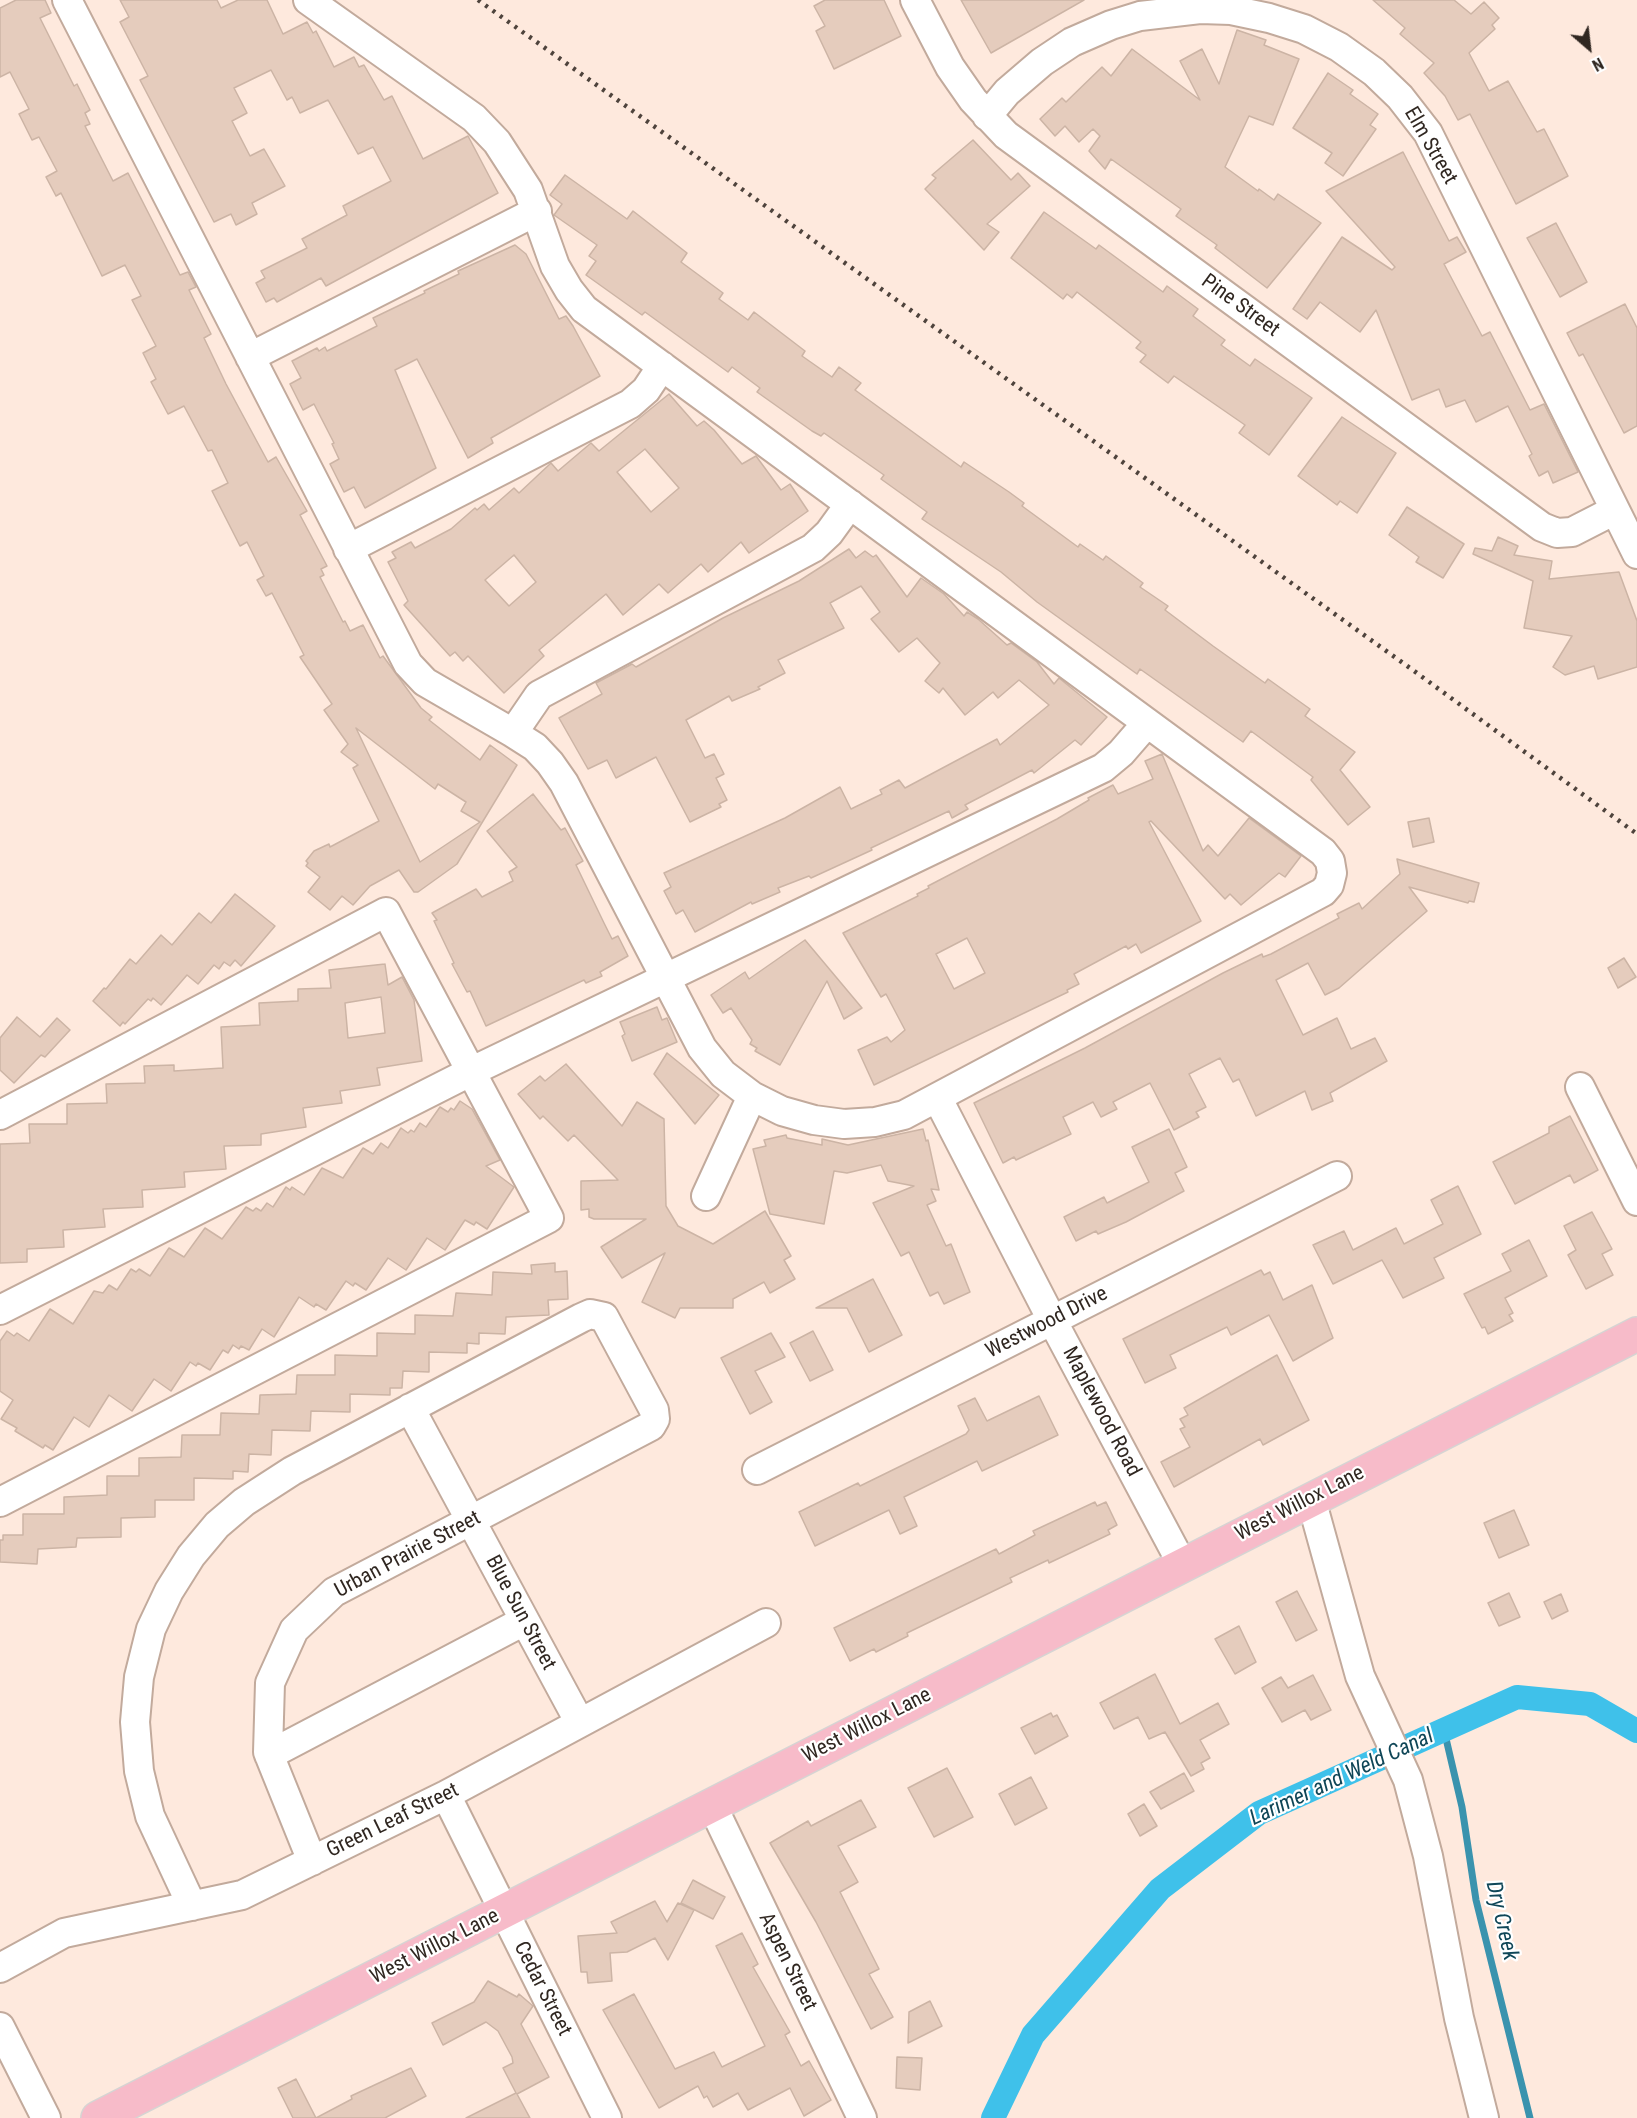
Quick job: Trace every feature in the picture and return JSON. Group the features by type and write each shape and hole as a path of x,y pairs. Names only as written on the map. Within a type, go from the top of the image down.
{"main road":[{"name":"West Willox Lane","path":"98,2118 1637,1334"}],"street":[{"path":"67,0 408,664 425,682 535,747 550,763 564,783 667,978 686,1022 702,1048 723,1074 752,1096 782,1111 814,1120 844,1124 875,1122 904,1115 938,1099 1323,892 1329,885 1332,873 1330,861 1323,852 584,309 569,290 555,266 537,211 517,169 497,142 474,118 308,0"},
{"name":"Pine Street","path":"915,0 950,68 987,116 1006,135 1542,528 1557,533 1572,532 1615,510"},
{"name":"Elm Street","path":"987,116 1007,92 1042,62 1072,42 1160,6 1231,10 1269,18 1304,29 1340,47 1374,72 1400,97 1428,133 1637,554"},
{"path":"250,357 537,211"},
{"path":"348,549 630,404 646,390 662,366"},
{"path":"513,733 539,695 813,548 829,533 850,504"},
{"path":"0,1310 470,1072 1103,768 1121,753 1147,723"},
{"path":"0,1115 386,912 549,1218 0,1502"},
{"path":"1580,1087 1637,1201"},
{"path":"706,1196 752,1096"},
{"name":"Maplewood Road","path":"938,1099 1182,1564"},
{"name":"Westwood Drive","path":"757,1470 1337,1176"},
{"name":"Urban Prairie Street","path":"312,1861 269,1755 270,1683 294,1630 334,1592 651,1426 655,1419 654,1410 604,1317 590,1314 410,1408"},
{"path":"192,1906 158,1837 139,1771 135,1722 139,1677 151,1629 169,1591 191,1556 217,1525 244,1502 292,1471 410,1408"},
{"name":"Blue Sun Street","path":"410,1408 580,1724"},
{"path":"1311,1499 1360,1676 1408,1780 1428,1856 1459,2018 1484,2118"},
{"path":"269,1755 524,1621"},
{"name":"Green Leaf Street","path":"0,1968 64,1933 242,1895 446,1795 766,1623"},
{"name":"Cedar Street","path":"446,1795 607,2118"},
{"name":"Aspen Street","path":"712,1805 862,2118"},
{"path":"0,2027 46,2118"}],"building":[{"path":"16,0 45,0 51,13 40,18 74,86 77,84 90,110 85,113 90,124 85,126 113,181 128,173 180,275 188,272 196,287 189,290 211,334 204,338 268,462 276,457 307,511 300,515 327,566 321,569 324,575 320,577 343,622 345,621 350,631 363,625 380,658 383,656 421,708 432,717 429,720 480,760 490,745 517,765 457,864 418,892 414,892 399,870 370,886 353,905 342,896 330,910 308,892 320,877 306,866 308,863 306,861 314,851 329,844 330,847 379,821 353,768 358,765 341,752 348,744 324,710 332,704 300,657 304,655 272,593 266,596 257,580 264,576 247,542 240,546 212,491 228,483 212,450 208,451 184,406 168,414 151,382 156,379 143,353 156,346 132,300 141,296 125,265 102,276 61,193 56,196 46,177 57,171 39,137 32,140 19,114 29,109 10,72 0,77 0,8","holes":["356,728 435,789 438,784 466,802 461,811 480,822 420,862"]},
{"path":"120,0 217,0 221,8 238,0 267,0 283,34 307,22 313,33 316,31 334,67 354,57 359,67 364,65 384,100 392,96 423,159 468,136 498,193 326,286 321,278 277,302 274,298 266,302 256,283 265,278 261,271 307,248 302,239 347,215 343,206 391,181 373,147 358,154 328,100 300,113 292,97 287,100 271,70 234,88 247,113 232,121 250,156 264,149 285,186 252,203 257,214 236,225 231,214 214,222 140,80 148,76 120,22 129,17"},
{"path":"825,0 884,0 901,36 834,69 816,31 825,26 814,6"},
{"path":"961,0 1084,0 991,53"},
{"path":"1373,0 1454,0 1471,14 1484,2 1499,18 1492,25 1495,29 1469,53 1489,91 1508,81 1537,132 1544,129 1568,176 1516,204 1470,114 1458,120 1445,96 1424,73 1434,63 1400,34 1405,28"},
{"path":"1237,30 1266,40 1264,45 1299,59 1273,125 1249,116 1225,167 1258,191 1259,189 1274,200 1278,194 1321,223 1267,288 1215,248 1217,245 1176,216 1181,209 1111,159 1105,169 1089,151 1100,136 1093,129 1079,142 1065,126 1055,136 1040,119 1062,98 1066,102 1102,67 1111,76 1132,49 1200,100 1180,61 1202,49 1219,84"},
{"path":"1328,73 1353,90 1350,94 1378,114 1370,125 1376,129 1343,176 1325,163 1332,153 1293,128"},
{"path":"973,140 1011,180 1018,173 1030,186 987,224 999,232 984,250 925,189 936,178 932,175"},
{"path":"1403,152 1449,241 1457,237 1466,252 1444,264 1482,336 1490,332 1530,410 1544,404 1578,472 1553,483 1548,471 1539,476 1529,456 1532,454 1508,406 1476,422 1465,400 1446,407 1439,389 1412,400 1376,310 1360,332 1320,302 1307,319 1293,309 1342,237 1392,270 1395,267 1326,191"},
{"path":"565,175 627,219 633,211 687,253 681,262 723,293 719,299 748,320 754,312 805,351 802,356 832,377 839,367 861,383 855,390 961,467 964,462 1009,492 1024,503 1022,506 1078,547 1080,544 1103,560 1106,556 1143,583 1140,587 1168,606 1165,610 1213,646 1265,683 1268,679 1310,709 1305,716 1355,752 1340,770 1370,807 1348,825 1311,780 1313,777 1251,731 1243,742 1140,669 1137,674 1037,602 1001,572 922,519 927,512 881,479 884,475 824,433 821,436 812,431 757,392 760,388 732,367 728,372 645,312 642,315 586,275 596,261 589,256 597,245 554,215 562,204 550,195"},
{"path":"1044,212 1096,249 1099,245 1163,292 1167,286 1198,309 1193,316 1225,340 1221,345 1250,366 1255,359 1312,398 1269,455 1239,433 1245,425 1174,376 1168,383 1140,362 1146,355 1136,348 1141,342 1077,292 1072,298 1067,294 1063,299 1011,258"},
{"path":"1556,223 1587,282 1560,297 1527,238"},
{"path":"515,245 526,254 559,319 566,316 573,326 600,376 491,438 493,443 468,458 417,359 395,370 436,468 365,508 354,487 344,492 330,464 339,459 332,444 334,443 314,404 303,410 290,384 301,378 292,361 317,348 319,351 325,347 327,351 377,326 373,318 425,293 424,291 459,274 458,271"},
{"path":"1625,304 1637,328 1637,426 1624,433 1583,354 1579,356 1567,333"},
{"path":"669,394 697,426 704,421 714,430 742,464 756,456 781,490 790,484 808,511 749,553 741,542 708,572 701,564 668,593 659,584 623,615 606,594 539,650 544,656 504,693 468,656 463,661 455,652 450,656 404,605 408,601 388,562 396,558 392,552 411,542 415,548 451,529 475,508 477,510 484,504 489,510 514,488 519,493 551,463 558,471 591,443 599,451","holes":["645,449 679,488 651,512 617,472","514,555 536,582 509,606 485,580"]},
{"path":"1342,417 1396,453 1357,513 1340,501 1337,505 1298,476"},
{"path":"1407,507 1464,544 1443,578 1416,562 1419,557 1389,535"},
{"path":"1498,537 1518,546 1514,555 1552,561 1549,579 1619,572 1637,621 1637,667 1598,679 1594,666 1565,675 1553,667 1572,636 1524,628 1533,581 1473,554 1475,548 1492,551"},
{"path":"849,549 856,558 865,551 873,557 876,555 907,597 921,578 944,594 964,616 967,612 1007,645 1011,643 1037,662 1054,684 1059,678 1107,717 1081,745 1075,740 1034,773 1032,770 965,805 968,809 952,818 949,811 811,878 809,876 778,888 780,892 752,904 751,902 695,932 683,910 676,914 664,891 671,887 664,873 785,818 840,787 851,809 882,794 880,790 899,780 905,788 997,739 1000,745 1049,705 1019,680 998,698 993,692 965,715 943,688 939,693 925,681 940,663 917,638 899,652 871,619 880,612 861,586 830,603 844,628 778,660 785,673 758,687 760,689 732,701 729,696 686,720 705,758 714,754 724,774 716,778 727,800 719,804 721,807 690,822 656,757 616,778 607,760 588,769 559,718 602,694 596,683 632,664 636,667 723,618 799,581"},
{"path":"1162,754 1203,851 1208,845 1218,856 1249,818 1301,856 1285,877 1279,873 1241,905 1230,894 1225,899 1151,821 1149,822 1201,921 1141,953 1136,944 1128,949 1126,946 1074,974 1079,984 1067,990 1068,992 874,1085 858,1050 887,1037 891,1042 905,1030 886,994 881,997 843,933 918,896 917,894 929,888 928,886 1057,819 1089,800 1088,798 1113,785 1118,794 1153,779 1145,761","holes":["967,938 985,973 954,989 936,954"]},
{"path":"533,794 561,830 565,828 583,861 576,865 604,923 612,939 618,936 628,956 600,972 602,976 586,983 584,980 486,1026 470,991 467,992 452,964 454,963 432,913 476,889 482,897 513,881 509,872 517,867 487,831"},
{"path":"1429,818 1434,842 1413,847 1408,822"},
{"path":"1397,859 1479,883 1474,902 1469,901 1468,903 1409,887 1427,911 1339,988 1325,995 1308,963 1276,980 1303,1035 1337,1018 1351,1049 1375,1038 1387,1061 1330,1093 1333,1101 1312,1110 1305,1091 1256,1116 1239,1079 1233,1082 1220,1058 1189,1074 1206,1107 1196,1112 1199,1117 1174,1130 1150,1083 1113,1102 1117,1109 1101,1117 1093,1102 1063,1117 1071,1134 1016,1160 1014,1157 1003,1163 974,1103 1085,1048 1223,973 1262,954 1263,957 1271,954 1339,918 1337,914 1359,903 1362,909 1400,874"},
{"path":"235,894 275,926 241,966 235,960 230,966 224,962 219,969 214,965 198,984 187,975 161,1005 153,998 151,1001 148,999 125,1024 123,1022 120,1026 93,1001 104,988 106,989 130,959 136,964 161,935 172,945 199,913 211,923"},
{"path":"805,940 862,1008 844,1019 827,981 780,1065 755,1051 757,1048 750,1044 752,1040 731,1008 723,1013 711,995 745,972 749,979"},
{"path":"1624,958 1636,977 1618,988 1608,968"},
{"path":"385,964 388,985 402,977 414,1000 422,1061 377,1068 380,1085 340,1091 342,1103 303,1108 306,1127 261,1134 261,1145 224,1146 226,1169 184,1172 185,1187 142,1190 143,1207 103,1209 105,1227 63,1230 64,1247 27,1249 27,1262 0,1263 0,1144 30,1143 29,1124 67,1124 67,1104 107,1103 106,1084 145,1083 144,1066 174,1065 174,1071 223,1068 221,1027 260,1025 259,1003 298,1001 298,989 331,988 329,970","holes":["381,997 385,1033 348,1038 345,1003"]},
{"path":"657,1007 662,1020 667,1018 677,1042 632,1061 622,1036 625,1034 620,1022"},
{"path":"17,1017 40,1037 57,1018 70,1030 45,1057 41,1055 14,1083 0,1070 0,1038"},
{"path":"667,1053 719,1095 695,1124 654,1074"},
{"path":"566,1064 622,1126 637,1102 664,1119 666,1206 678,1226 713,1244 765,1211 791,1256 784,1260 795,1279 770,1293 764,1282 733,1299 733,1308 680,1308 675,1318 642,1302 665,1253 622,1278 601,1247 646,1219 594,1219 589,1217 589,1209 581,1210 581,1181 618,1180 574,1135 568,1141 543,1116 540,1119 518,1094 540,1076 545,1081"},
{"path":"460,1101 472,1109 500,1160 486,1166 514,1187 487,1229 476,1222 474,1225 465,1220 445,1250 427,1238 406,1270 388,1258 366,1290 355,1283 353,1286 346,1281 326,1310 316,1304 314,1307 299,1297 274,1337 262,1329 249,1350 241,1346 239,1349 233,1345 228,1353 223,1350 210,1370 198,1363 196,1366 190,1362 171,1391 154,1379 132,1411 109,1395 89,1427 74,1417 53,1450 45,1445 43,1448 15,1431 17,1428 1,1419 13,1400 0,1391 0,1341 7,1331 14,1336 17,1333 29,1341 50,1309 73,1324 94,1291 103,1293 109,1285 117,1290 131,1269 136,1272 139,1269 150,1276 169,1248 184,1257 205,1228 222,1239 246,1207 253,1211 256,1208 261,1211 267,1203 273,1207 286,1187 290,1190 292,1187 304,1195 322,1168 343,1178 363,1148 373,1154 381,1143 388,1148 401,1128 408,1133 411,1130 414,1132 420,1123 426,1127 440,1107 448,1112 451,1108 454,1110"},
{"path":"1570,1116 1598,1170 1574,1183 1570,1175 1515,1204 1493,1162 1549,1133 1549,1127"},
{"path":"923,1129 926,1141 928,1140 939,1190 931,1189 936,1201 927,1205 946,1246 951,1244 970,1292 944,1304 938,1292 930,1296 909,1252 901,1256 873,1203 914,1186 888,1181 881,1165 847,1173 834,1171 824,1224 770,1214 753,1149 766,1146 764,1140 786,1135 787,1138 822,1145 822,1139 848,1145"},
{"path":"1169,1129 1187,1167 1175,1173 1184,1191 1126,1222 1098,1234 1096,1231 1076,1241 1064,1217 1104,1197 1107,1203 1149,1182 1132,1147"},
{"path":"1458,1186 1481,1234 1434,1258 1444,1278 1403,1298 1382,1260 1333,1284 1313,1245 1344,1231 1353,1250 1396,1228 1404,1244 1443,1224 1431,1200"},
{"path":"1592,1212 1612,1249 1602,1254 1613,1275 1586,1289 1568,1255 1576,1250 1564,1226"},
{"path":"1529,1240 1547,1276 1505,1298 1513,1313 1509,1315 1513,1321 1488,1334 1485,1327 1482,1328 1464,1294 1511,1271 1502,1254"},
{"path":"555,1263 555,1272 567,1271 568,1299 548,1300 549,1315 506,1317 505,1334 479,1333 479,1344 467,1343 467,1353 429,1352 429,1372 403,1371 402,1388 390,1388 390,1395 350,1394 350,1412 311,1411 310,1431 272,1430 271,1455 249,1454 248,1472 233,1471 233,1479 194,1478 194,1500 155,1500 155,1517 121,1518 121,1537 77,1538 76,1547 38,1549 37,1564 0,1562 0,1540 3,1540 3,1535 23,1535 23,1514 64,1514 64,1497 107,1495 107,1476 139,1476 139,1458 181,1457 182,1435 220,1435 221,1413 259,1414 260,1395 296,1394 297,1375 335,1375 335,1355 377,1356 377,1333 415,1334 415,1315 453,1316 456,1293 492,1295 493,1272 532,1274 531,1265"},
{"path":"1261,1270 1264,1275 1270,1272 1283,1300 1312,1285 1333,1338 1293,1361 1269,1315 1231,1335 1227,1327 1170,1355 1176,1368 1145,1383 1123,1339"},
{"path":"873,1279 902,1335 869,1352 847,1308 816,1308"},
{"path":"813,1331 833,1370 810,1381 790,1343"},
{"path":"771,1333 785,1357 755,1371 772,1402 750,1414 721,1358"},
{"path":"1277,1355 1309,1420 1263,1445 1260,1439 1174,1487 1161,1462 1190,1447 1180,1429 1185,1427 1180,1419 1188,1415 1184,1408"},
{"path":"1039,1396 1058,1435 982,1471 977,1461 904,1497 917,1526 900,1534 889,1510 815,1546 799,1512 858,1483 860,1486 966,1434 969,1430 958,1406 975,1398 987,1421"},
{"path":"1095,1502 1097,1506 1106,1502 1117,1525 1108,1530 1110,1534 1049,1563 1048,1560 1010,1578 1012,1582 907,1633 908,1636 876,1652 874,1649 850,1661 834,1628 996,1549 999,1554 1035,1535 1033,1531"},
{"path":"1514,1510 1529,1545 1499,1558 1484,1523"},
{"path":"1297,1591 1317,1630 1296,1641 1276,1602"},
{"path":"1509,1593 1520,1617 1499,1626 1488,1603"},
{"path":"1561,1594 1568,1611 1552,1619 1544,1602"},
{"path":"1239,1626 1256,1662 1235,1674 1215,1639"},
{"path":"1155,1674 1180,1724 1218,1703 1229,1724 1200,1740 1210,1758 1201,1763 1204,1769 1191,1776 1165,1732 1149,1739 1138,1717 1114,1729 1100,1703"},
{"path":"1313,1675 1331,1710 1311,1720 1305,1710 1282,1722 1262,1688 1281,1677 1288,1688"},
{"path":"1051,1713 1053,1717 1057,1715 1068,1736 1035,1754 1021,1728"},
{"path":"947,1768 973,1817 934,1837 908,1788"},
{"path":"1184,1773 1194,1791 1161,1809 1150,1792"},
{"path":"1031,1777 1047,1808 1015,1825 999,1794"},
{"path":"861,1800 876,1827 838,1846 858,1882 840,1892 879,1969 869,1974 893,2017 871,2029 816,1922 770,1843 808,1821 811,1826"},
{"path":"1144,1804 1157,1826 1140,1836 1128,1814"},
{"path":"693,1880 725,1897 713,1919 681,1903"},
{"path":"655,1901 667,1922 678,1903 694,1910 668,1960 655,1938 627,1952 610,1953 612,1981 588,1983 587,1972 581,1972 578,1936 617,1933 611,1922"},
{"path":"742,1933 758,1964 753,1967 790,2032 785,2035 801,2066 809,2061 831,2100 804,2116 790,2088 748,2110 738,2093 713,2107 707,2096 704,2098 698,2086 659,2108 603,2010 634,1994 675,2069 714,2052 722,2067 765,2046 716,1946"},
{"path":"488,1981 517,1997 519,1994 533,2006 521,2024 549,2077 517,2094 530,2118 466,2118 516,2093 503,2068 513,2063 512,2057 498,2031 486,2022 443,2045 432,2023 474,2002"},
{"path":"930,2001 942,2026 908,2043 909,2012"},
{"path":"897,2057 922,2058 920,2090 896,2088"},
{"path":"411,2068 426,2096 385,2118 316,2118 352,2099 351,2096"},
{"path":"296,2079 316,2118 293,2118 278,2088"}],"waterway":[{"name":"Larimer and Weld Canal","path":"993,2118 1033,2035 1160,1889 1259,1813 1517,1697 1590,1704 1637,1731"},
{"name":"Dry Creek","path":"1444,1730 1462,1807 1476,1900 1530,2118"}],"railway":[{"path":"478,0 1410,668 1637,834"}]}
